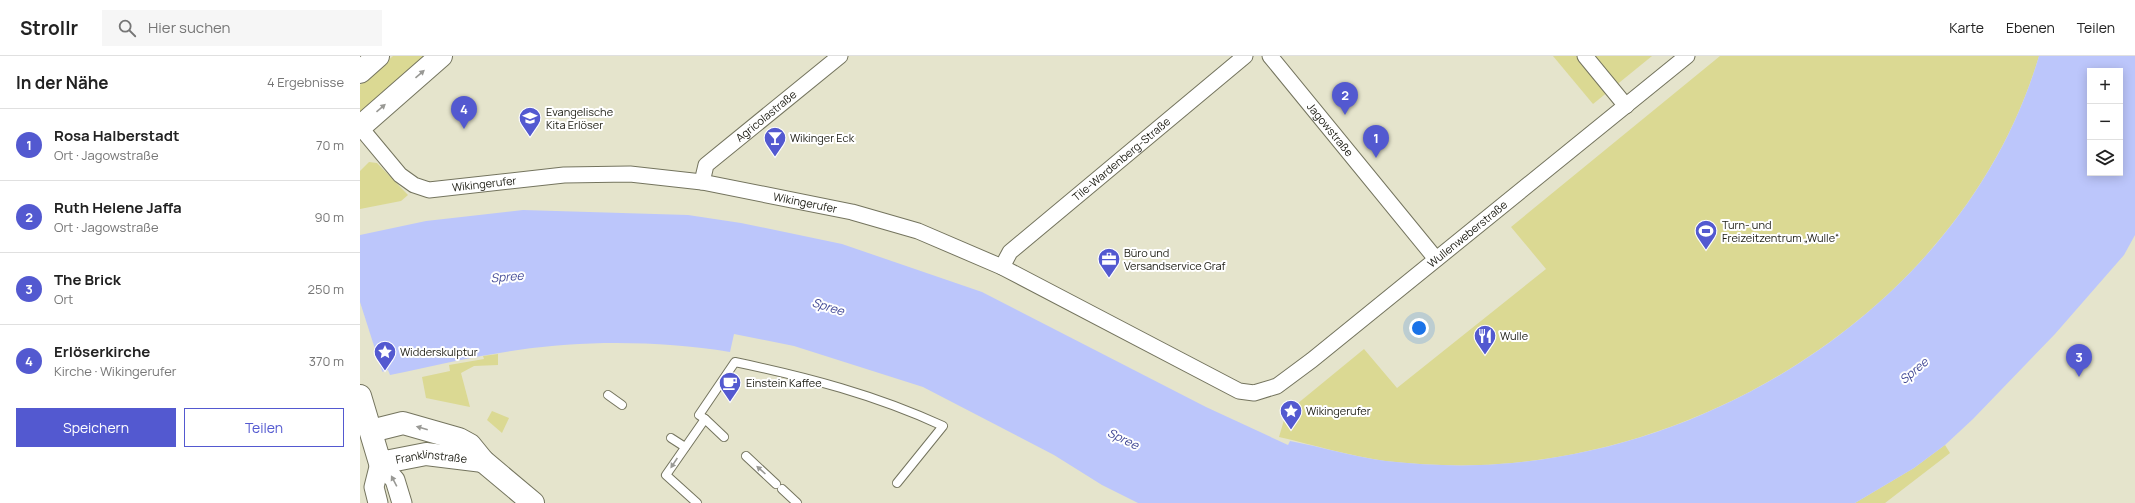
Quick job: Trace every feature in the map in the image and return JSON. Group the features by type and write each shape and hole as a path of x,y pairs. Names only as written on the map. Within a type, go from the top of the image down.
{"main road":[{"path":"360,72 378,56"},
{"path":"360,127 441,56"},
{"path":"360,396 380,463"},
{"name":"Franklinstraße","path":"371,431 403,423 444,434 470,445 483,460 533,503"},
{"name":"Franklinstraße","path":"380,463 426,454 483,460"}],"street":[{"name":"Agricolastraße","path":"702,182 706,166 840,56"},
{"name":"Tile-Wardenberg-Straße","path":"1002,267 1010,252 1245,56"},
{"name":"Jagowstraße","path":"1270,56 1436,259"},
{"path":"1585,56 1626,106"},
{"name":"Wullenweberstraße","path":"1238,391 1254,393 1277,386 1312,360 1687,56"},
{"name":"Wikingerufer","path":"360,127 400,175 414,185 430,190 564,175 630,174 702,182 852,212 918,231 1002,267 1238,391"},
{"path":"378,503 374,487 380,463"},
{"path":"380,463 395,480 402,503"}],"lane":[{"path":"724,437 699,415 735,362 794,374 860,393 943,426 896,483"},
{"path":"608,395 622,404"},
{"path":"697,503 666,475 705,419"},
{"path":"672,438 685,447"},
{"path":"746,456 797,503"}],"shaded area":[{"path":"393,56 428,56 360,112 360,85"},
{"path":"1553,56 1652,56 1593,104"},
{"name":"Turn- und Freizeitzentrum „Wulle“","path":"1720,56 2039,56 2006,139 1959,215 1900,283 1832,341 1755,389 1673,426 1587,451 1499,464 1442,465 1385,461 1279,437 1286,413 1364,349 1397,388 1546,269 1511,227"},
{"path":"369,162 377,163 408,195 401,201 360,209 360,171"},
{"path":"498,354 498,365 474,366 461,373 470,407 426,398 422,377 450,371 449,365 484,359 483,356"},
{"path":"492,411 509,418 502,433 487,420"},
{"path":"1945,445 1950,453 1885,503 1855,503 1914,468"}],"water":[{"name":"Spree","path":"2039,56 2135,56 2135,235 2124,255 2055,334 1973,419 1945,445 1914,468 1855,503 1138,503 1102,485 1054,455 923,387 794,346 734,334 730,352 704,348 651,344 597,343 502,352 390,375 388,370 360,379 360,235 426,221 523,210 688,215 741,223 842,244 982,292 1206,407 1288,445 1290,441 1374,459 1400,462 1442,465 1498,464 1586,452 1673,426 1755,389 1832,341 1900,283 1959,215 2006,139"}],"pier":[{"path":"360,302 383,374 360,381"}],"place":[{"name":"Ruth Helene Jaffa","path":"1345,115"},
{"name":"Erlöserkirche","path":"464,129"},
{"name":"Evangelische Kita Erlöser","path":"530,138"},
{"name":"Wikinger Eck","path":"775,158"},
{"name":"Rosa Halberstadt","path":"1376,158"},
{"name":"Turn- und Freizeitzentrum „Wulle“","path":"1706,250"},
{"name":"Büro und Versandservice Graf","path":"1109,278"},
{"name":"Wulle","path":"1485,356"},
{"name":"Widderskulptur","path":"385,372"},
{"name":"The Brick","path":"2079,377"},
{"name":"Einstein Kaffee","path":"730,402"},
{"name":"Wikingerufer","path":"1291,430"}]}
